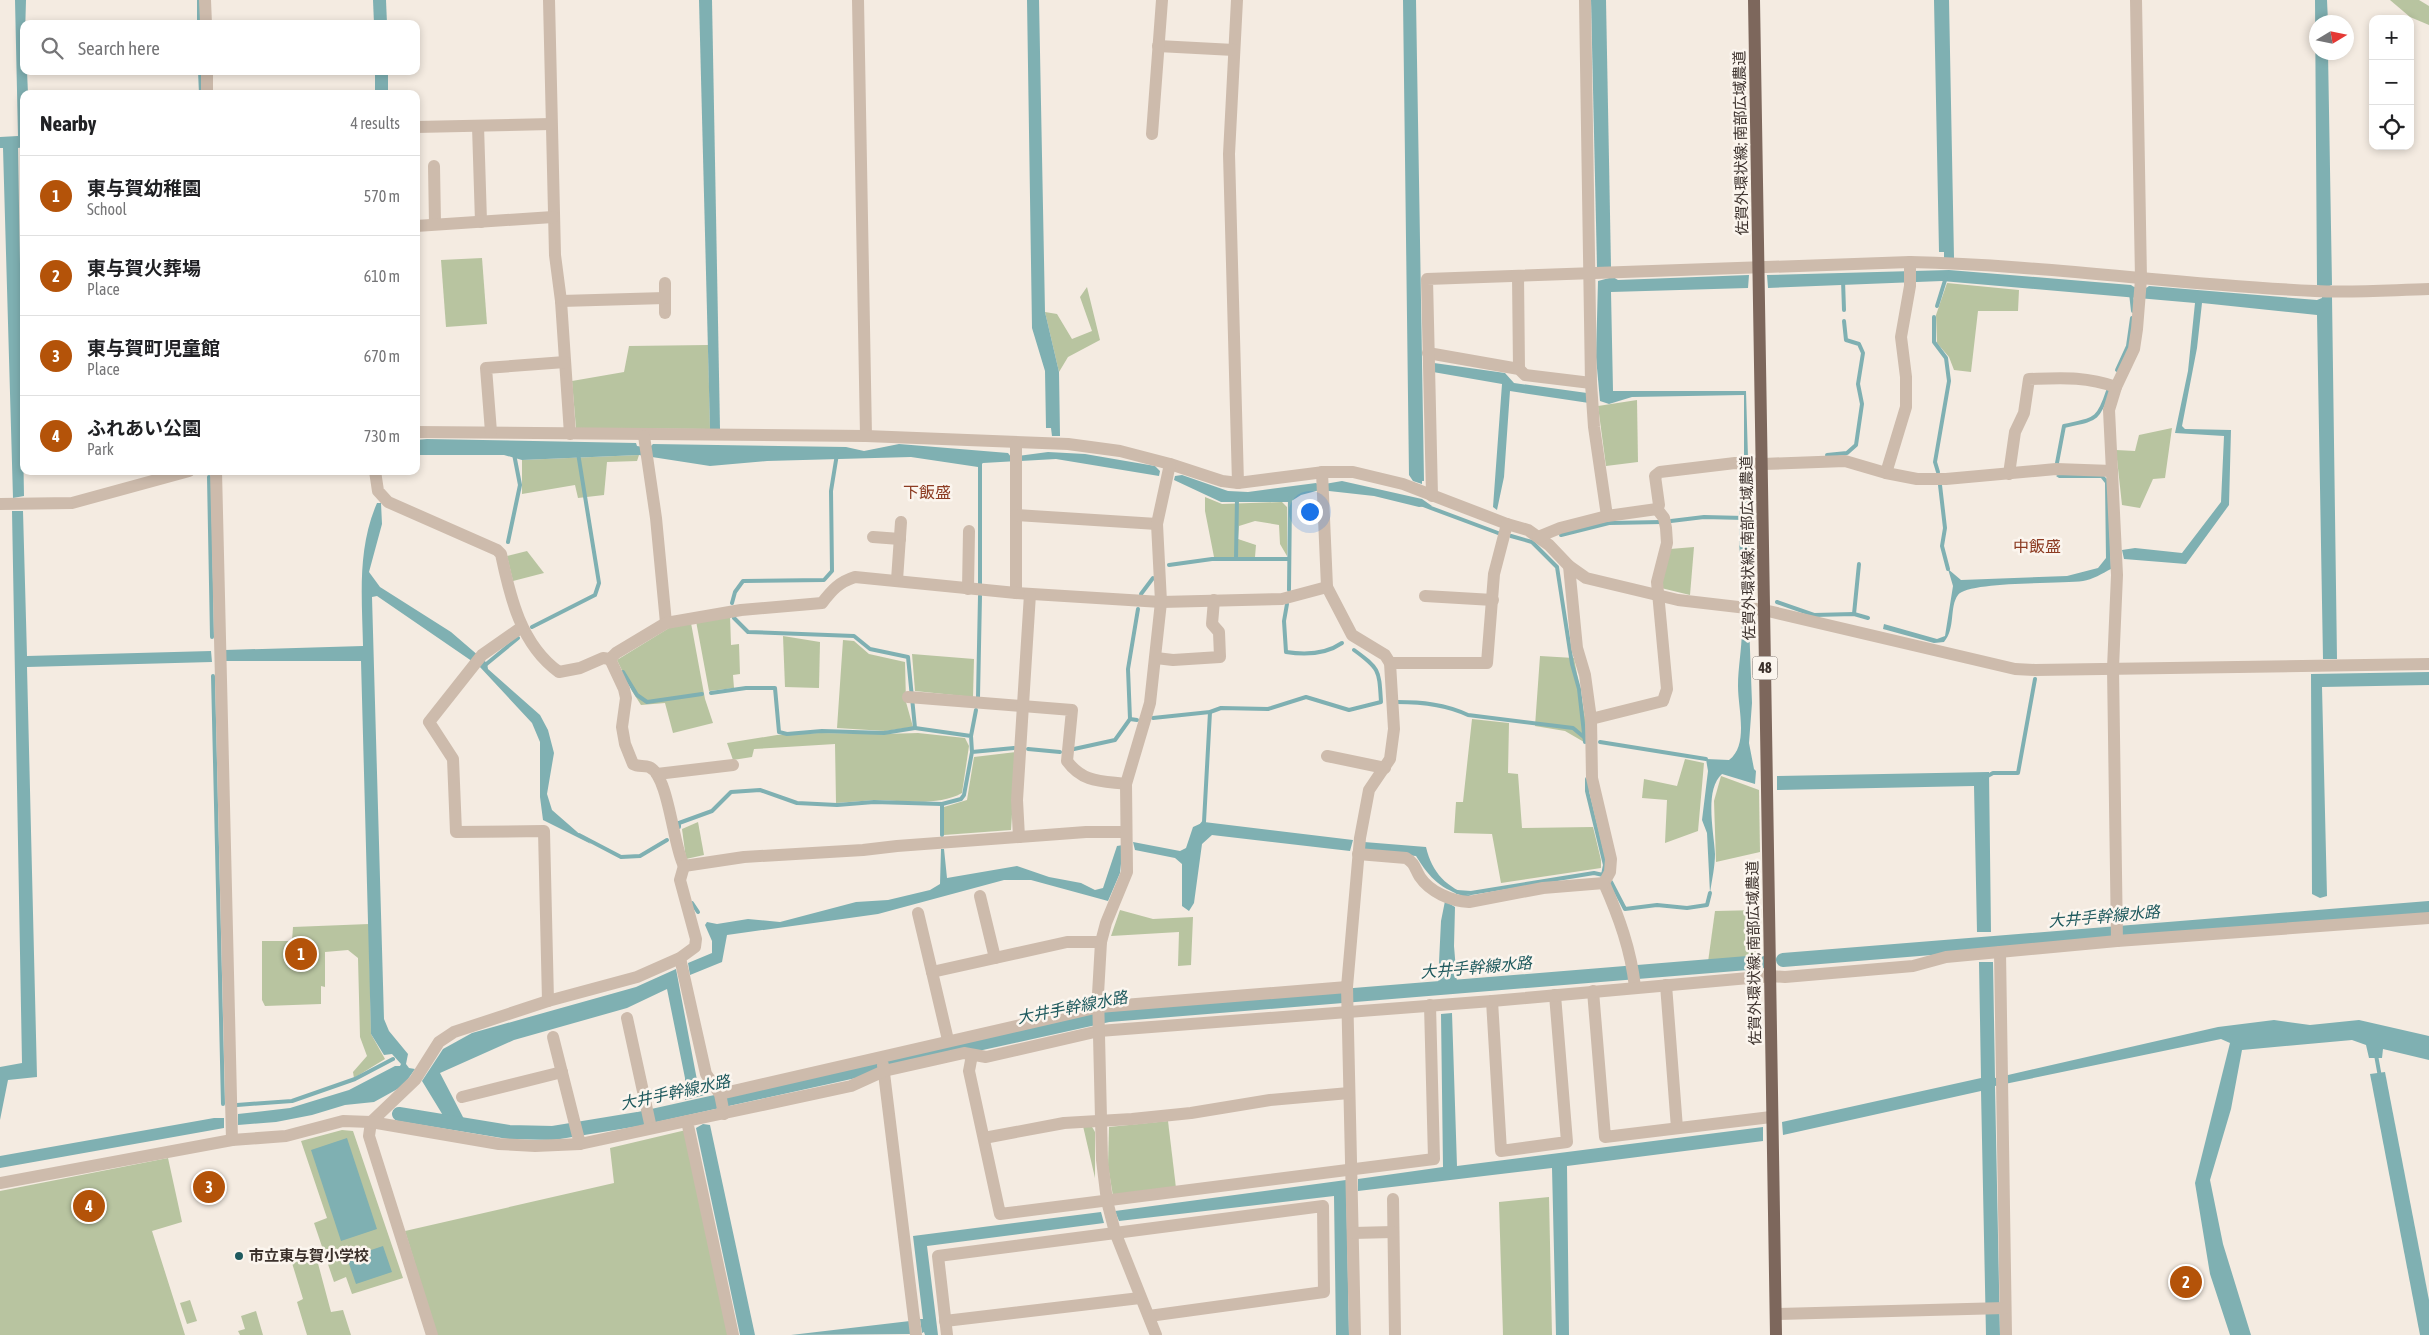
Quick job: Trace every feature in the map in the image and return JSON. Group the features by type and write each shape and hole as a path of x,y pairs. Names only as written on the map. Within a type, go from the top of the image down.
{"main road":[{"name":"佐賀外環状線; 南部広域農道","path":"1754,0 1764,464 1764,610 1776,1335"}],"street":[{"path":"205,0 206,20"},
{"path":"549,0 553,217 570,434"},
{"path":"858,0 866,436"},
{"path":"1152,134 1162,0"},
{"path":"1237,0 1229,154 1238,483"},
{"path":"1584,0 1591,383 1595,436 1607,516"},
{"path":"2117,941 2114,668 2118,575 2109,410 2116,388 2134,349 2141,279 2136,0"},
{"path":"1158,46 1234,50"},
{"path":"207,75 207,90"},
{"path":"420,128 551,124"},
{"path":"478,126 481,222"},
{"path":"434,166 435,224"},
{"path":"420,226 553,217"},
{"path":"1886,473 1906,407 1906,377 1901,337 1910,286 1910,262"},
{"path":"1432,496 1427,279 1910,262 1972,264 2141,279 2316,291 2429,289"},
{"path":"1518,276 1519,369 1524,375 1591,383"},
{"path":"665,283 665,312"},
{"path":"561,301 665,298"},
{"path":"1428,353 1519,369"},
{"path":"491,432 486,368 565,362"},
{"path":"2009,474 2015,432 2024,413 2029,379 2078,378 2097,380 2116,388"},
{"path":"420,432 644,436 866,436 1016,454 1085,447 1120,451 1170,464 1222,481 1238,483 1322,482 1353,472 1403,484 1528,530 1549,545 1569,566 1586,578 1658,595 1764,610 2015,669 2429,664"},
{"path":"644,436 666,623"},
{"path":"1016,454 1016,593"},
{"path":"1657,509 1659,505 1655,476 1660,472 1735,463 1764,464 1845,461 1886,473 1917,479 1946,479 2056,469 2112,471"},
{"path":"1156,1335 1115,1232 1106,1201 1102,1160 1100,1007 1098,994 1102,942 1106,923 1127,872 1126,784 1150,704 1161,602 1157,524 1170,464"},
{"path":"5,504 85,501 175,475"},
{"path":"216,475 232,1140"},
{"path":"376,475 378,491 388,502 497,550 501,554 508,590 522,627 544,661 558,672 580,668 602,658 610,659"},
{"path":"1322,482 1327,587 1352,635 1384,655 1390,663 1394,729 1390,759 1369,790 1360,838 1347,987 1355,1335"},
{"path":"1538,537 1560,528 1607,516 1657,509"},
{"path":"1591,719 1663,702 1667,689 1657,582 1667,543 1664,518 1657,509"},
{"path":"1016,515 1157,524"},
{"path":"897,580 901,522"},
{"path":"1390,663 1487,663 1494,574 1508,524"},
{"path":"968,589 969,531"},
{"path":"873,537 900,539"},
{"path":"1569,566 1577,648 1585,675 1591,719 1592,778 1611,859 1610,872 1604,883"},
{"path":"610,659 616,652 666,623 741,610 814,605 822,603 835,587 844,580 855,577 1016,593 1161,602 1282,599 1327,587"},
{"path":"1019,837 1017,800 1030,594"},
{"path":"1425,596 1493,600"},
{"path":"1156,658 1173,660 1220,657 1219,632 1212,624 1214,600"},
{"path":"522,627 482,656 429,722 453,759 456,832 544,831 548,1001"},
{"path":"432,1335 370,1136 371,1122 415,1080 438,1042 454,1032 548,1001 637,977 680,958 694,947 696,939 680,880 684,866 678,857 669,806 657,774 649,767 633,764 625,744 622,727 626,698 624,689 610,659"},
{"path":"911,697 1072,710 1067,761 1076,774 1091,779 1126,784"},
{"path":"1327,756 1385,768"},
{"path":"657,774 733,764"},
{"path":"684,866 744,857 863,850 1086,832 1126,832"},
{"path":"1358,854 1406,858 1413,862 1420,878 1435,892 1460,902 1543,888 1604,883"},
{"path":"1604,883 1622,926 1635,982"},
{"path":"980,896 995,958"},
{"path":"918,913 948,1040"},
{"path":"722,1105 851,1086 884,1071 964,1053 986,1057 1099,1027 1348,1006 1430,1005 1492,1001 1593,991 1635,982 1666,985 1771,976 1785,977 1913,966 1946,957 2117,941 2429,918"},
{"path":"932,972 1067,942 1102,942"},
{"path":"2000,952 2002,1308 2006,1335"},
{"path":"680,958 706,1074 722,1105"},
{"path":"1666,985 1677,1128"},
{"path":"0,1183 232,1140 286,1136 343,1121 371,1122 499,1144 535,1146 650,1120 688,1121 722,1105 882,1056 1100,1007 1347,987"},
{"path":"1593,991 1605,1138 1771,1117"},
{"path":"1492,1001 1501,1151 1567,1142 1555,994"},
{"path":"972,1055 969,1071 1000,1214 1434,1159 1430,1005"},
{"path":"627,1018 650,1120"},
{"path":"553,1037 577,1135"},
{"path":"882,1056 916,1335"},
{"path":"462,1098 562,1072"},
{"path":"984,1138 1064,1123 1191,1113 1270,1100 1349,1093"},
{"path":"688,1121 733,1335"},
{"path":"1393,1199 1395,1335"},
{"path":"947,1335 938,1256 1324,1206 1324,1292 1149,1316"},
{"path":"1353,1233 1393,1232"},
{"path":"945,1321 1140,1298"},
{"path":"1776,1314 2002,1308"}],"green space":[{"path":"2390,0 2419,0 2429,6 2429,25 2414,19 2414,15 2408,15"},
{"path":"482,258 487,324 446,327 441,260"},
{"path":"1947,283 2019,290 2018,311 1978,311 1971,372 1954,370 1949,357 1937,343 1936,315"},
{"path":"1087,287 1100,340 1068,357 1059,372 1045,312 1057,314 1072,339 1092,331 1080,297"},
{"path":"708,345 710,429 576,428 572,381 624,372 629,346"},
{"path":"1637,400 1638,462 1606,466 1598,406"},
{"path":"2172,428 2165,478 2153,479 2140,508 2122,505 2116,450 2135,451 2139,435"},
{"path":"639,455 637,461 607,462 604,495 578,498 575,485 522,494 522,460"},
{"path":"1205,497 1222,504 1282,502 1287,507 1287,556 1280,544 1279,525 1255,521 1239,526 1238,539 1256,545 1255,557 1214,557 1205,511"},
{"path":"1694,547 1690,595 1661,588 1670,549"},
{"path":"527,551 544,573 513,581 507,556"},
{"path":"730,615 731,645 739,644 740,674 733,675 734,688 709,691 696,621"},
{"path":"691,623 705,699 713,723 673,733 665,703 641,705 617,660 669,628"},
{"path":"783,636 820,642 819,688 785,687"},
{"path":"843,640 854,641 869,654 905,662 906,702 913,727 885,731 837,728"},
{"path":"912,654 974,659 973,697 915,691"},
{"path":"1540,656 1574,658 1587,728 1584,742 1565,731 1535,726"},
{"path":"1472,719 1509,723 1508,773 1518,774 1522,828 1593,827 1601,860 1601,868 1501,883 1492,834 1454,833 1456,802 1463,802"},
{"path":"918,733 965,738 969,746 962,793 942,800 931,801 875,800 836,803 835,744 754,749 752,757 733,760 727,743 777,735"},
{"path":"1016,752 1011,830 944,835 944,807 967,800 974,757"},
{"path":"1685,759 1704,763 1698,831 1665,843 1667,800 1642,798 1644,779 1677,786"},
{"path":"1721,776 1759,790 1760,852 1716,862 1714,801"},
{"path":"698,822 704,855 686,859 682,829"},
{"path":"1120,910 1153,919 1193,917 1191,965 1178,966 1179,932 1111,936"},
{"path":"1760,910 1760,958 1708,962 1715,911"},
{"path":"369,924 371,1034 385,1059 354,1078 353,1072 367,1056 360,1037 358,958 348,950 325,952 325,987 321,986 321,1004 265,1006 262,1000 262,941 292,941 293,927"},
{"path":"1168,1121 1176,1188 1113,1196 1108,1166 1109,1127"},
{"path":"1091,1125 1095,1132 1095,1178 1083,1126"},
{"path":"342,1130 353,1131 403,1278 352,1294 346,1277 334,1282 314,1223 327,1218 301,1141"},
{"path":"686,1130 728,1335 437,1335 405,1231 614,1183 610,1148"},
{"path":"168,1158 182,1222 152,1231 185,1335 0,1335 0,1191"},
{"path":"1549,1197 1552,1335 1503,1335 1499,1202"},
{"path":"316,1256 331,1312 343,1310 351,1335 307,1335 297,1302 303,1299 292,1263"},
{"path":"190,1300 197,1321 187,1324 180,1303"},
{"path":"256,1311 263,1335 240,1335 238,1331 245,1329 241,1316"}],"water":[{"path":"15,0 26,0 25,20 20,20 20,75 27,75 28,90 20,90 20,148 18,148 20,475 24,475 24,496 13,498 3,148 0,148 0,137 18,136"},
{"path":"373,0 386,0 387,20 374,20"},
{"path":"699,0 712,0 720,429 710,429"},
{"path":"1027,0 1039,0 1045,312 1059,372 1060,436 1052,436 1051,428 1046,428 1045,371 1032,328"},
{"path":"1403,0 1416,0 1424,481 1422,481 1422,484 1413,481 1409,475"},
{"path":"1591,0 1606,0 1611,267 1597,267"},
{"path":"1934,0 1949,0 1954,258 1944,258 1944,252 1939,252"},
{"path":"2315,0 2327,0 2328,15 2315,15"},
{"path":"2315,60 2328,60 2332,285 2327,287 2332,297 2337,659 2323,659 2317,315 2202,303 2197,348 2182,426 2185,429 2231,430 2229,505 2186,564 2124,559 2122,550 2135,548 2182,553 2221,502 2224,436 2175,433 2188,371 2195,303 1942,281 1768,288 1767,275 1949,270 2131,285 2140,288 2149,286 2317,300 2322,298 2323,287 2317,285"},
{"path":"375,75 388,75 388,90 375,90"},
{"path":"1749,275 1748,288 1611,292 1613,391 1746,391 1748,458 1744,457 1744,395 1632,397 1609,404 1600,401 1596,357 1598,281 1613,277 1618,280"},
{"path":"1434,363 1505,373 1514,383 1587,393 1589,403 1510,391 1504,477 1497,510 1493,507 1502,384 1433,372"},
{"path":"420,440 636,443 637,446 649,448 653,444 846,447 864,451 899,444 1008,453 1011,457 1048,452 1085,454 1155,466 1160,471 1159,476 1056,459 983,463 978,467 911,457 767,461 710,466 639,455 522,460 504,455 420,455"},
{"path":"1743,472 1746,473 1750,537 1749,574 1744,596 1739,534"},
{"path":"2059,474 2102,474 2108,480 2111,569 2094,578 2083,581 1996,585 1965,591 1958,595 1955,600 1950,630 1944,642 1934,643 1883,629 1884,624 1937,639 1945,636 1953,586 1948,569 1961,580 2067,576 2098,568 2106,558 2105,483 2101,478 2059,478 2056,476"},
{"path":"1182,475 1228,491 1248,492 1342,481 1422,499 1432,506 1419,507 1374,496 1320,490 1301,495 1290,502 1221,502 1174,480 1175,476"},
{"path":"377,503 381,503 382,524 369,572 380,587 451,632 487,663 488,669 540,715 548,730 554,753 547,794 552,810 591,844 543,820 540,797 540,742 532,723 479,666 377,596 372,597 384,1019 389,1031 408,1054 406,1064 409,1068 415,1069 403,1086 374,1102 345,1105 312,1115 276,1122 238,1125 238,1114 290,1108 349,1090 401,1064 392,1054 384,1055 371,1034 361,661 225,661 225,650 363,646 362,573 366,538"},
{"path":"12,511 23,511 27,656 211,651 212,662 27,667 37,1077 8,1080 0,1120 0,1067 22,1063"},
{"path":"1741,616 1749,623 1752,703 1749,743 1756,771 1755,784 1722,774 1716,781 1713,790 1711,812 1715,854 1710,893 1707,833 1702,820 1708,771 1706,759 1729,760 1739,745 1741,726 1738,686 1742,634"},
{"path":"2429,672 2429,685 2322,687 2327,896 2320,898 2312,894 2311,674"},
{"path":"1989,772 1991,932 1977,932 1974,786 1777,790 1777,776"},
{"path":"1204,822 1353,840 1350,851 1212,835 1202,844 1194,903 1189,911 1182,906 1182,864 1175,858 1135,850 1133,842 1180,851 1186,848 1193,827"},
{"path":"1364,842 1426,847 1432,864 1442,878 1455,889 1472,896 1468,898 1443,887 1432,877 1416,856 1363,851"},
{"path":"1123,845 1120,873 1108,901 1031,880 1004,880 878,914 727,935 722,962 690,975 688,963 712,953 712,941 705,925 707,922 717,924 748,919 780,922 856,902 888,900 930,890 940,884 941,849 944,849 947,878 1017,866 1049,877 1081,883 1095,890 1103,888 1117,846"},
{"path":"1445,901 1455,907 1454,946 1457,982 1438,983 1441,921"},
{"path":"1979,962 1993,962 1995,1078 2218,1027 2274,1020 2310,1025 2359,1020 2429,1036 2429,1060 2383,1049 2382,1058 2369,1058 2366,1045 2352,1040 2242,1050 2231,1109 2210,1180 2223,1244 2251,1335 2230,1335 2210,1274 2195,1183 2230,1043 2221,1039 1995,1086 2000,1335 1986,1335 1981,1091 1783,1135 1782,1122 1981,1078"},
{"path":"676,969 697,1080 705,1095 685,1100 685,1078 667,989 627,1008 514,1040 440,1073 464,1119 444,1117 422,1081 443,1049 472,1033 636,987"},
{"path":"1452,1013 1457,1166 1763,1127 1763,1141 1567,1166 1569,1335 1556,1335 1552,1168 1358,1191 1358,1179 1443,1167 1441,1014"},
{"path":"2385,1072 2429,1300 2429,1335 2420,1335 2370,1074"},
{"path":"214,1118 224,1118 224,1128 0,1168 0,1156"},
{"path":"703,1124 710,1125 755,1335 740,1335 696,1128"},
{"path":"347,1138 377,1229 341,1241 311,1150"},
{"path":"1346,1180 1349,1335 1336,1335 1334,1196 1119,1221 1115,1211"},
{"path":"1101,1212 1104,1223 927,1246 938,1335 925,1335 924,1332 922,1333 920,1319 923,1319 913,1236"},
{"path":"383,1246 392,1272 356,1284 347,1258"},
{"path":"910,1321 911,1334 791,1335"}],"waterway":[{"path":"199,0 199,20"},
{"path":"200,75 201,90"},
{"path":"1937,306 1946,277"},
{"path":"1843,280 1844,310"},
{"path":"2131,293 2133,311"},
{"path":"1934,317 1934,342 1946,358 1949,381 1935,462 1938,472"},
{"path":"2117,370 2128,346 2132,318"},
{"path":"1827,455 1847,453 1856,445 1862,404 1858,384 1863,353 1859,344 1846,340 1844,321"},
{"path":"2057,463 2064,426 2094,418 2101,409 2108,391"},
{"path":"532,627 595,595 599,583 578,453"},
{"path":"508,542 520,485 514,454"},
{"path":"732,603 735,592 743,581 824,580 832,571 831,491 837,454"},
{"path":"980,462 980,584"},
{"path":"209,477 212,637"},
{"path":"1940,485 1945,528 1942,546 1948,569"},
{"path":"1236,559 1237,498"},
{"path":"1289,590 1290,498"},
{"path":"1423,505 1498,533"},
{"path":"1671,521 1704,517 1744,518"},
{"path":"1561,535 1609,523 1662,522"},
{"path":"1511,536 1532,542 1557,567 1572,664 1579,689 1585,742"},
{"path":"1169,565 1212,559 1288,559"},
{"path":"1854,614 1859,564"},
{"path":"1141,594 1153,578"},
{"path":"978,697 980,596"},
{"path":"1777,602 1814,615 1854,614 1868,618"},
{"path":"1287,604 1284,621 1286,652 1315,653 1336,647 1342,643"},
{"path":"1130,719 1128,669 1138,609"},
{"path":"734,618 748,632 854,636 870,649 908,657 915,728 971,736 972,752"},
{"path":"484,666 518,638"},
{"path":"1153,718 1210,712 1221,708 1268,709 1306,697 1349,710 1381,702 1380,683 1376,671 1369,662 1354,650"},
{"path":"623,672 637,695 647,702 702,694"},
{"path":"213,676 223,1104"},
{"path":"1984,778 1993,773 2018,773 2035,679"},
{"path":"711,693 746,688 775,688 779,732 787,734 822,731 884,733 915,728"},
{"path":"1397,702 1433,704 1451,708 1468,715 1573,728 1585,738"},
{"path":"971,736 976,710"},
{"path":"1201,826 1204,822 1210,712"},
{"path":"1074,749 1115,740 1130,719 1137,720"},
{"path":"1600,742 1706,759"},
{"path":"679,827 679,823 712,811 731,792 760,790 797,803 837,805 874,802 942,804 961,799 964,795 972,752 1014,748"},
{"path":"1028,749 1060,752"},
{"path":"1457,892 1471,893 1594,873 1603,875 1605,865 1587,791 1587,779"},
{"path":"942,804 942,835"},
{"path":"579,835 621,857 640,856 667,840"},
{"path":"1611,882 1625,909 1657,905 1687,908 1707,905 1710,893"},
{"path":"692,903 698,912"},
{"name":"大井手幹線水路","path":"1783,960 2429,908"},
{"name":"大井手幹線水路","path":"399,1114 509,1132 553,1133 638,1119 1109,1015 1760,962"},
{"path":"2376,1055 2380,1077"},
{"path":"237,1105 292,1101 355,1079 393,1059"}],"place":[{"name":"東与賀幼稚園","path":"301,954"},
{"name":"東与賀町児童館","path":"209,1187"},
{"name":"ふれあい公園","path":"89,1206"},
{"name":"市立東与賀小学校","path":"239,1256"},
{"name":"東与賀火葬場","path":"2186,1282"}],"district":[{"name":"下飯盛","path":"927,492"},
{"name":"中飯盛","path":"2037,546"}]}
